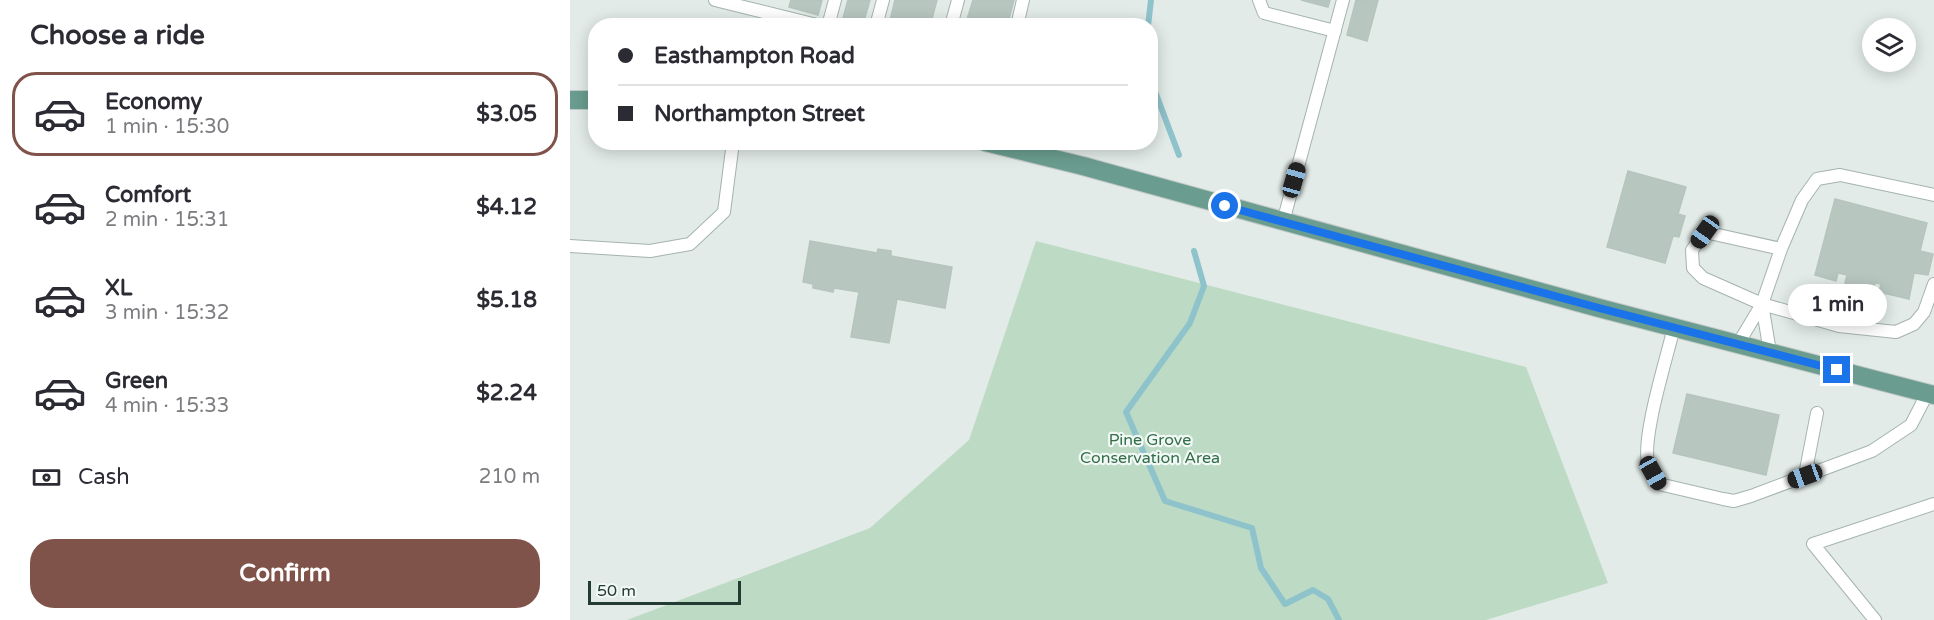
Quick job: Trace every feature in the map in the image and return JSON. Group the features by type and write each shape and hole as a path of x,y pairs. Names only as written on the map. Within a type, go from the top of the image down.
{"main road":[{"path":"570,100 588,100"},
{"path":"1018,150 1599,308 1931,395"}],"lane":[{"path":"715,0 790,18"},
{"path":"830,18 835,0"},
{"path":"878,18 883,0"},
{"path":"953,18 958,0"},
{"path":"1019,18 1023,0"},
{"path":"1259,0 1264,13 1335,30"},
{"path":"1282,222 1343,0"},
{"path":"570,246 650,251 690,244 724,212 732,150"},
{"path":"1738,344 1762,304 1781,249 1802,200 1817,179 1840,175 1934,195"},
{"path":"1781,249 1705,232 1692,250 1693,268 1703,278 1762,304 1839,326 1896,332 1914,324 1924,312 1934,284"},
{"path":"1762,304 1770,352"},
{"path":"1674,327 1647,450 1648,463 1659,484 1734,501 1872,451 1911,425 1931,395"},
{"path":"1805,476 1817,413"},
{"path":"1875,620 1813,544 1934,504"}],"green space":[{"name":"Pine Grove Conservation Area","path":"1036,241 1526,367 1608,583 1486,620 627,620 870,528 969,440"}],"building":[{"path":"791,0 822,0 818,15 789,7"},
{"path":"848,0 870,0 865,18 843,18"},
{"path":"895,0 937,0 932,18 891,18"},
{"path":"973,0 1014,0 1009,18 967,18"},
{"path":"1301,0 1330,0 1328,7"},
{"path":"1356,0 1378,0 1367,41 1347,35"},
{"path":"1628,171 1686,187 1678,214 1685,216 1679,237 1673,236 1665,263 1607,247"},
{"path":"1835,199 1927,223 1920,251 1933,254 1928,275 1914,273 1909,299 1879,292 1881,284 1875,283 1871,297 1849,291 1850,284 1845,283 1847,275 1838,273 1836,281 1815,275"},
{"path":"810,241 877,253 878,249 891,251 891,256 952,267 945,308 897,299 889,343 851,337 859,292 834,288 833,292 813,288 813,284 803,282"},
{"path":"1687,394 1779,415 1766,475 1673,453"}],"waterway":[{"path":"1149,18 1151,0"},
{"path":"1158,99 1179,155"},
{"path":"1194,251 1204,286 1190,323 1126,412 1165,501 1252,528 1261,568 1285,604 1313,590 1328,599 1339,620"}],"route":[{"path":"1225,206 1837,370"}]}
